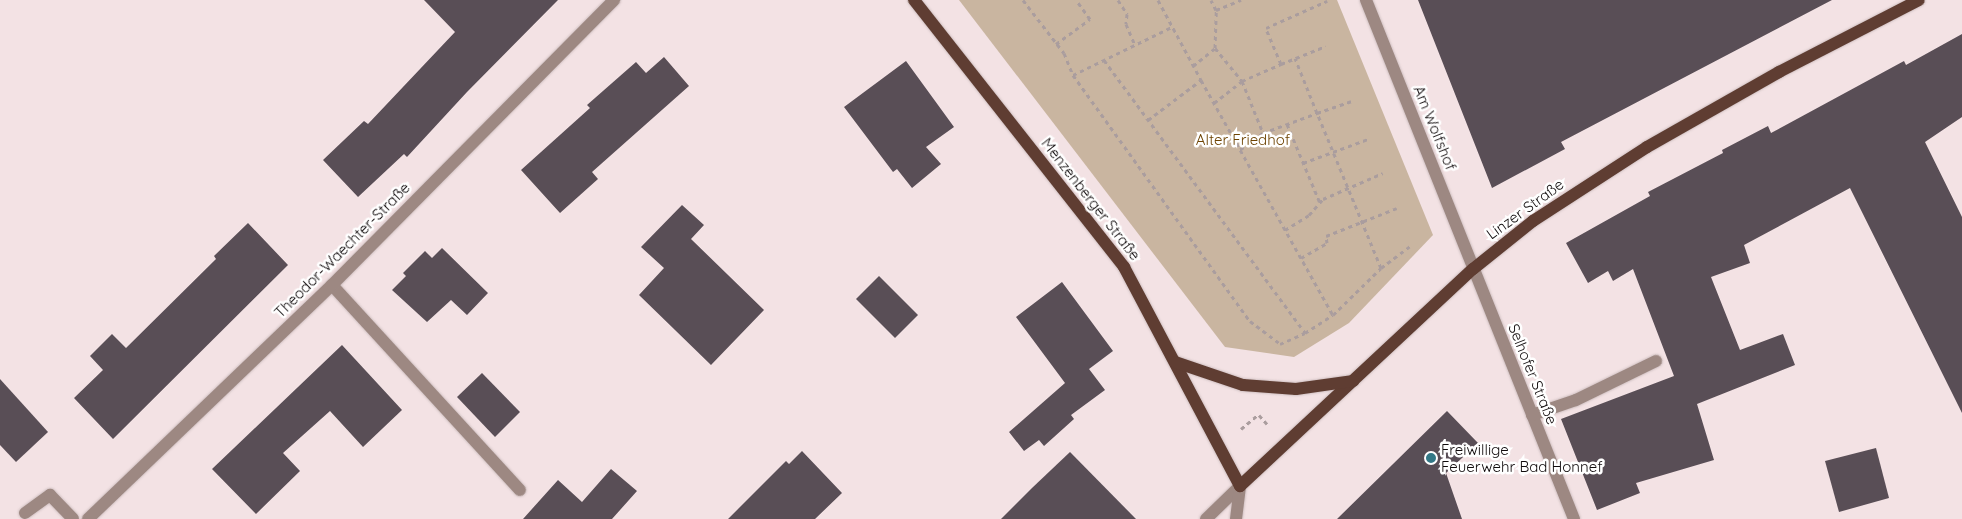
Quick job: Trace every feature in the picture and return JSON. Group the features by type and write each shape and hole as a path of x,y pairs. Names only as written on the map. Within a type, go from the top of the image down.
{"main road":[{"name":"Menzenberger Straße","path":"914,0 1124,267 1240,486"},
{"name":"Linzer Straße","path":"1240,486 1473,269 1533,220 1647,147 1779,72 1919,0"},
{"path":"1175,362 1243,385 1296,389 1353,381"}],"street":[{"name":"Theodor-Waechter-Straße","path":"88,519 332,285 614,0"},
{"name":"Am Wolfshof","path":"1366,0 1473,269"},
{"name":"Selhofer Straße","path":"1473,269 1574,519"},
{"path":"332,285 520,490"},
{"path":"1532,415 1576,400 1656,361"},
{"path":"1236,519 1240,486"},
{"name":"Linzer Straße","path":"1206,519 1240,486"},
{"path":"25,513 50,495 73,519"}],"path":[{"path":"1022,0 1064,53 1073,75 1250,321 1280,344 1305,333 1333,315 1381,268 1411,245"},
{"path":"1056,44 1090,19 1076,0"},
{"path":"1118,0 1126,14 1126,24 1135,44"},
{"path":"1158,0 1200,80 1333,315"},
{"path":"1211,0 1216,10 1215,48 1242,81 1263,133"},
{"path":"1216,10 1241,0"},
{"path":"1281,64 1266,28 1327,1"},
{"path":"1073,75 1172,27"},
{"path":"1214,103 1242,81 1326,46"},
{"path":"1193,66 1215,48"},
{"path":"1295,58 1381,268"},
{"path":"1104,60 1305,333"},
{"path":"1148,120 1200,80"},
{"path":"1240,150 1263,133 1351,101"},
{"path":"1287,124 1320,203"},
{"path":"1303,163 1368,139"},
{"path":"1285,230 1310,215 1323,199 1383,173"},
{"path":"1301,258 1327,243 1326,236 1397,208"},
{"path":"1220,446 1259,415 1270,387"}],"green space":[{"name":"Alter Friedhof","path":"959,0 1337,0 1433,235 1349,323 1294,357 1225,347"}],"building":[{"path":"424,0 558,0 467,92 407,157 404,154 358,197 323,160 364,121 368,124 455,32"},
{"path":"1418,0 1832,0 1561,142 1565,149 1492,188"},
{"path":"1962,34 1962,117 1925,142 1962,217 1962,413 1850,188 1744,245 1750,263 1711,277 1740,350 1783,334 1795,365 1697,404 1714,460 1636,483 1640,493 1597,510 1561,419 1674,376 1633,269 1613,281 1608,271 1588,283 1566,243 1650,196 1648,192 1723,153 1722,150 1768,126 1771,133 1904,61 1906,65"},
{"path":"664,57 689,86 592,172 598,179 560,213 521,170 590,108 587,105 636,62 646,73"},
{"path":"906,61 954,127 926,147 941,164 912,188 897,169 893,172 844,107"},
{"path":"682,205 704,225 691,239 764,310 711,365 639,295 664,268 641,247"},
{"path":"248,223 288,265 113,439 74,398 103,370 90,356 112,334 126,348 216,259 214,256"},
{"path":"442,248 488,293 467,315 451,300 427,322 392,290 406,276 403,273 425,251 432,258"},
{"path":"879,276 918,315 895,338 856,299"},
{"path":"1062,282 1113,351 1089,369 1105,390 1071,415 1074,419 1044,446 1039,440 1024,451 1009,432 1065,383 1016,317"},
{"path":"342,345 402,410 363,447 330,411 283,453 300,471 256,514 212,469"},
{"path":"482,373 520,412 495,437 457,397"},
{"path":"0,379 48,432 16,462 0,445"},
{"name":"Freiwillige Feuerwehr Bad Honnef","path":"1447,411 1478,443 1446,473 1462,519 1337,519"},
{"path":"1876,448 1889,498 1839,512 1825,461"},
{"path":"802,451 842,493 815,519 728,519 786,461 789,464"},
{"path":"1070,452 1136,519 1001,519 1032,488"},
{"path":"611,469 637,491 612,519 523,519 558,480 582,502"}],"place":[{"name":"Freiwillige Feuerwehr Bad Honnef","path":"1431,458"}]}
